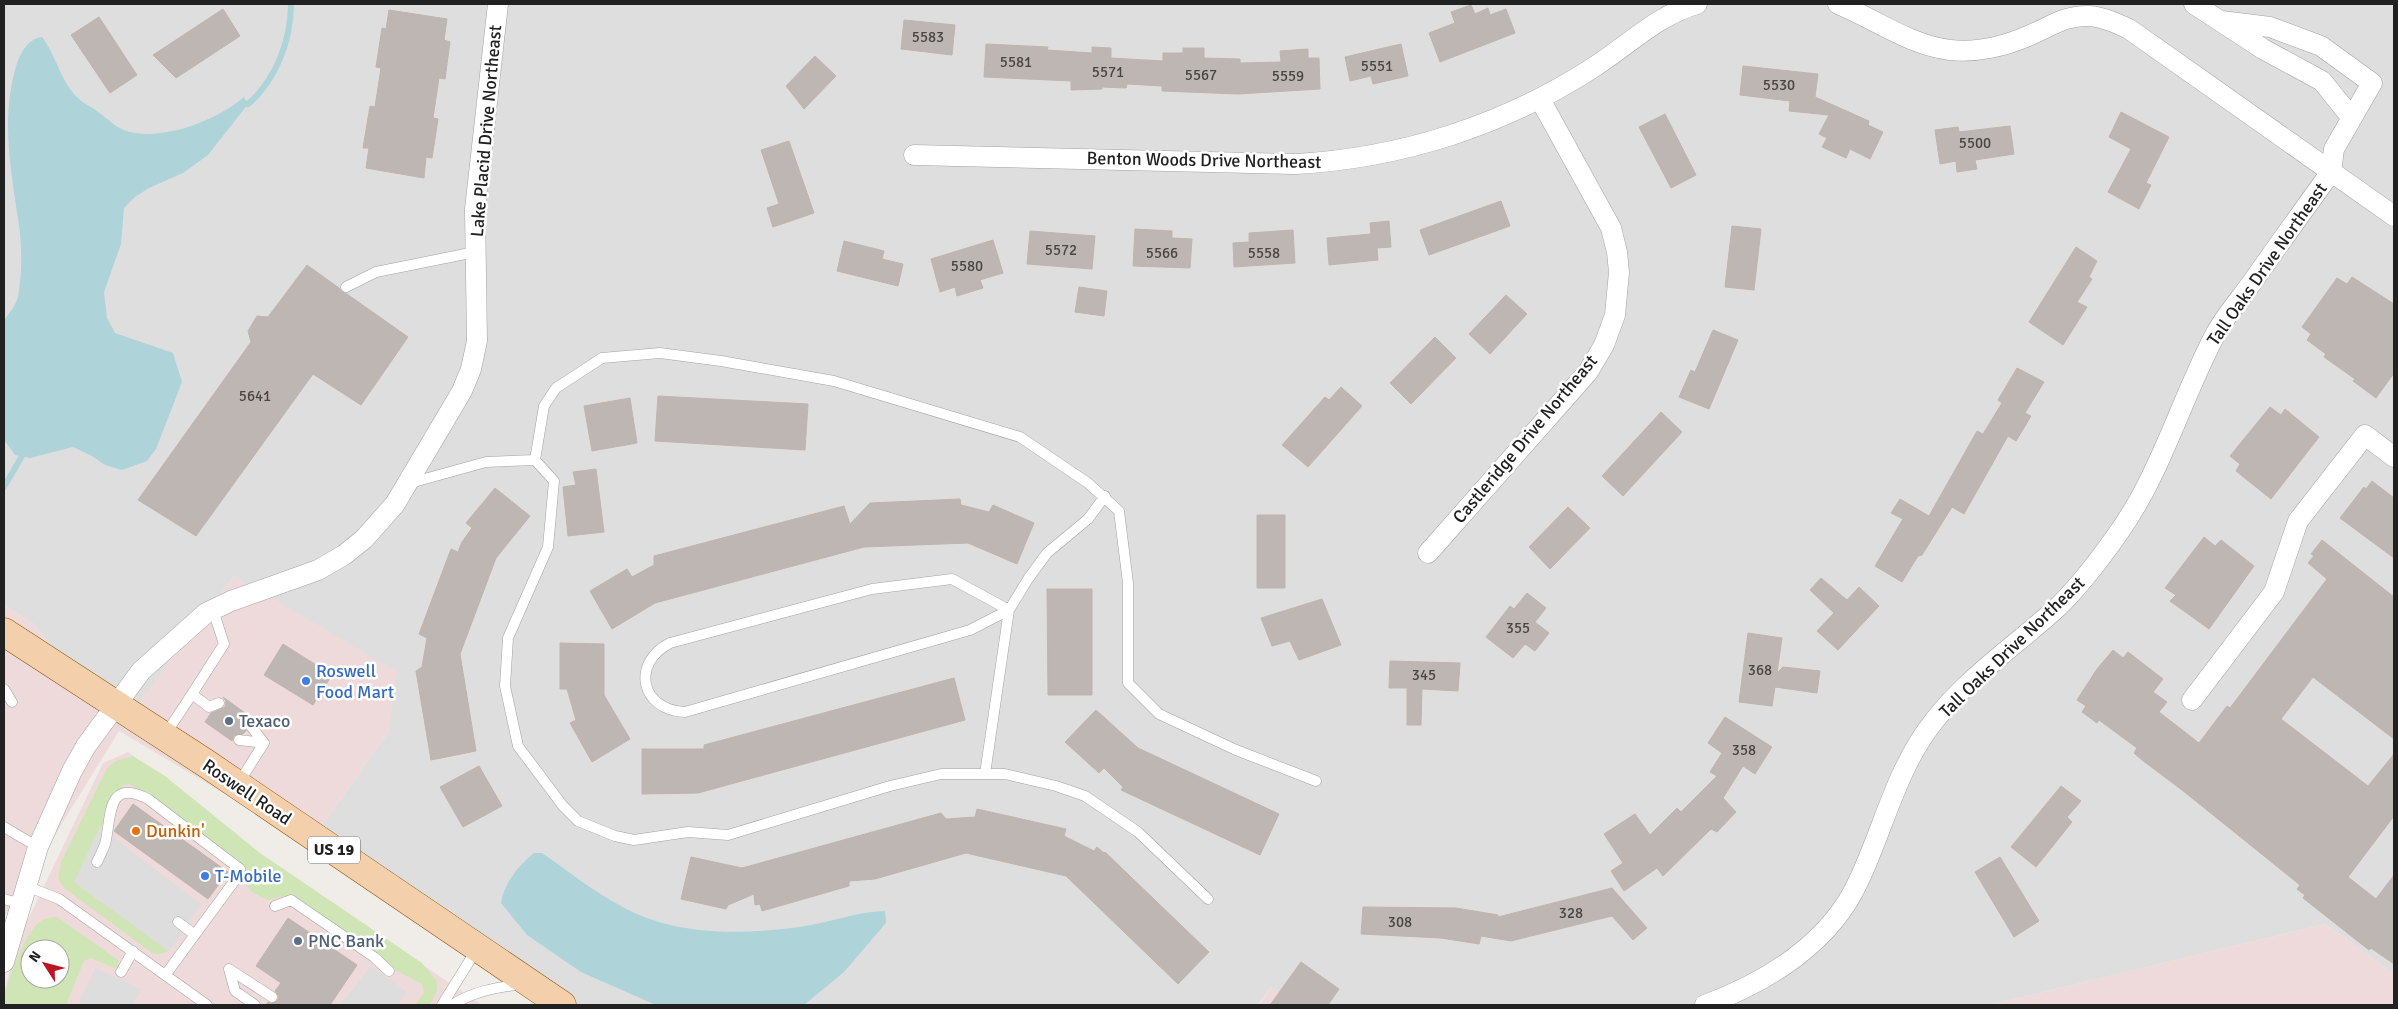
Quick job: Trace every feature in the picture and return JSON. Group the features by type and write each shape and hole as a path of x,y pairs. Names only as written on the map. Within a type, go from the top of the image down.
{"main road":[{"name":"Roswell Road","path":"8,638 164,736 562,1005"}],"street":[{"name":"Lake Placid Drive Northeast","path":"4,962 17,896 72,771 86,746 141,671 186,630 213,610 231,600 318,570 344,555 364,538 395,504 462,392 471,369 477,341 475,209 498,4"},
{"name":"Benton Woods Drive Northeast","path":"914,156 1296,164 1384,154 1432,142 1488,124 1540,100 1592,69 1657,22 1697,4"},
{"path":"1838,4 1906,38 1950,50 1977,50 2004,45 2029,36 2054,22 2070,17 2090,16 2109,20 2128,29 2394,216"},
{"path":"2194,4 2263,49 2322,81 2351,117"},
{"path":"2221,21 2270,27 2321,46 2372,83 2334,149 2331,172"},
{"name":"Castleridge Drive Northeast","path":"1428,553 1588,372 1604,345 1615,315 1619,272 1617,252 1611,228 1540,100"},
{"name":"Tall Oaks Drive Northeast","path":"1706,1005 1736,994 1775,973 1806,949 1836,916 1858,883 1902,773 1917,746 1934,721 1969,682 2060,604 2091,570 2119,532 2148,485 2197,371 2218,330 2331,172"},
{"path":"2192,700 2274,592 2298,521 2365,435 2394,457"}],"lane":[{"path":"346,287 376,272 475,252"},
{"path":"535,460 544,406 556,388 602,358 660,353 721,361 834,381 1020,437 1105,496 1119,511 1128,583 1128,683 1159,714 1236,750 1316,781"},
{"path":"406,484 486,462 535,460"},
{"path":"535,460 554,481 548,547 508,638 505,686 518,746 563,806 578,821 615,836 634,840 688,832 728,835 898,784 941,774 1005,774 1056,786 1085,796 1138,832 1208,899"},
{"path":"986,774 1008,610 1028,578 1047,554 1088,518 1105,496"},
{"path":"952,578 1008,610 970,630 685,712 673,712 662,708 648,690 646,667 652,656 670,643 872,589 952,578"},
{"path":"164,736 224,644 213,610"},
{"path":"4,688 12,702"},
{"path":"192,694 209,707"},
{"path":"209,707 219,702"},
{"path":"208,718 209,707"},
{"path":"250,725 264,743"},
{"path":"238,740 264,743"},
{"path":"237,785 264,743"},
{"path":"98,862 106,841 111,807 121,795 127,793 137,794 148,799 240,869 238,876 166,974"},
{"path":"4,827 38,847"},
{"path":"17,896 59,899 207,1005"},
{"path":"275,906 290,900 374,957 389,971"},
{"path":"178,922 195,934"},
{"path":"442,1005 477,948"},
{"path":"121,972 133,951"},
{"path":"255,1005 235,990 229,968 272,997"},
{"path":"452,1005 469,994 529,983"}],"shaded area":[{"path":"4,4 2394,4 2394,974 2325,924 1989,1005 1295,1005 1271,987 1258,1005 572,1005 309,844 389,731 234,576 119,731 34,624 4,605"},
{"path":"234,576 397,672 389,731 309,844 119,731 4,918 4,605 34,624 119,730"},
{"path":"128,752 243,843 482,1005 4,1005 4,991 21,934 103,763"},
{"path":"100,827 201,904 169,951 74,882"},
{"path":"2325,924 2394,974 2394,1005 1989,1005"},
{"path":"371,966 407,992 398,1005 340,1005"},
{"path":"95,968 142,989 132,1005 78,1005"},
{"path":"1271,987 1295,1005 1259,1005"}],"green space":[{"path":"133,756 165,776 260,853 422,963 437,981 437,991 430,1005 415,1005 424,993 422,984 395,970 291,898 283,896 268,900 258,896 248,887 244,872 237,859 130,784 124,785 107,806 104,822 74,882 169,951 159,954 152,953 64,888 58,878 61,862 107,768 116,761"},
{"path":"57,917 118,960 119,966 114,968 91,958 84,961 66,1005 4,1005 8,985 20,953 20,989 70,989 70,939 27,939 35,926 47,918"}],"water":[{"path":"42,37 63,77 79,99 126,131 156,134 172,131 205,121 233,106 244,97 248,104 208,155 183,173 149,188 135,197 124,208 121,244 104,292 107,318 115,333 173,353 182,382 156,449 147,461 122,470 105,465 73,447 30,458 15,455 4,440 4,320 14,307 21,275 20,233 10,164 9,104 12,83 21,54 29,43"},
{"path":"534,853 542,853 611,900 641,916 685,928 731,932 777,930 863,913 885,911 886,923 844,972 804,1005 656,1005 581,972 527,935 501,903 505,888 513,875"}],"building":[{"path":"1471,5 1475,14 1488,8 1490,15 1506,9 1515,33 1440,62 1429,33 1455,23 1451,12"},
{"path":"223,9 240,36 176,78 153,55"},
{"path":"389,10 447,19 444,40 450,42 445,79 439,78 433,118 438,119 432,158 426,157 424,178 366,168 369,148 363,148 370,106 375,107 381,68 376,67 382,28 386,29"},
{"path":"99,17 137,75 110,93 71,35"},
{"path":"904,20 955,25 952,55 901,49"},
{"path":"986,44 1048,47 1047,50 1092,53 1092,47 1111,48 1111,58 1163,61 1163,53 1183,53 1183,48 1204,48 1204,58 1240,59 1240,63 1281,62 1280,51 1308,49 1308,58 1319,58 1320,89 1238,94 1162,91 1162,86 1127,84 1126,88 1102,87 1102,89 1071,90 1071,81 984,77"},
{"path":"1401,44 1408,76 1373,84 1371,76 1350,81 1345,57"},
{"path":"815,56 836,76 804,109 786,86"},
{"path":"1743,66 1818,74 1815,97 1869,121 1868,125 1883,132 1870,159 1850,149 1846,158 1822,147 1827,138 1819,134 1829,115 1789,111 1790,101 1740,95"},
{"path":"2121,112 2169,137 2146,183 2151,185 2139,209 2108,192 2131,149 2109,137"},
{"path":"1665,114 1696,175 1671,188 1639,127"},
{"path":"2010,126 2014,154 1975,160 1977,169 1957,172 1956,161 1940,164 1935,130 1958,127 1959,132"},
{"path":"789,141 814,213 773,227 767,208 779,204 761,150"},
{"path":"1501,201 1510,226 1429,255 1420,230"},
{"path":"1389,221 1391,247 1377,248 1378,260 1329,265 1327,238 1371,234 1370,223"},
{"path":"1732,226 1761,229 1754,290 1725,287"},
{"path":"1135,229 1172,231 1172,238 1192,239 1190,268 1133,266"},
{"path":"1293,230 1295,263 1234,267 1233,243 1249,242 1249,233"},
{"path":"1030,231 1095,236 1092,269 1027,264"},
{"path":"993,240 1003,273 980,280 983,288 957,296 955,287 940,292 931,259"},
{"path":"844,241 884,251 882,259 903,264 898,286 837,271"},
{"path":"2076,247 2097,261 2089,277 2092,279 2077,302 2087,307 2063,345 2029,322"},
{"path":"307,265 342,292 408,337 361,405 313,374 196,536 138,500 251,342 248,331 257,316 268,317"},
{"path":"2352,277 2394,304 2394,373 2376,398 2353,381 2355,379 2324,357 2326,354 2307,340 2311,334 2302,327 2337,278 2347,284"},
{"path":"1079,287 1107,291 1104,316 1075,312"},
{"path":"1506,295 1527,314 1490,354 1469,334"},
{"path":"1713,330 1738,340 1709,409 1679,397 1691,370 1695,372"},
{"path":"1435,337 1456,358 1411,404 1390,383"},
{"path":"2017,368 2044,382 2025,413 2031,416 2016,441 2008,436 1964,514 1952,507 1922,555 1918,556 1902,582 1875,566 1903,519 1891,513 1900,499 1929,516 1977,431 1983,434 2002,403 1998,400"},
{"path":"1341,387 1362,406 1308,467 1282,445 1325,397 1329,400"},
{"path":"658,396 808,404 805,450 655,441"},
{"path":"630,398 637,443 592,451 584,406"},
{"path":"2270,407 2281,415 2285,409 2319,437 2271,499 2236,471 2240,464 2230,456"},
{"path":"1661,412 1682,432 1623,496 1602,476"},
{"path":"596,469 604,532 568,536 563,487 576,485 573,472"},
{"path":"2372,481 2394,498 2394,558 2340,518 2364,487 2366,489"},
{"path":"495,488 530,516 496,558 460,654 476,751 431,760 416,671 422,667 427,638 419,634 451,549 458,552 462,542 472,528 466,523"},
{"path":"960,499 961,505 989,512 993,505 1034,523 1017,564 968,543 864,547 655,603 612,629 590,591 627,569 632,577 654,565 654,556 844,506 850,524 870,503"},
{"path":"1568,507 1590,528 1550,569 1529,547"},
{"path":"1257,515 1285,515 1285,588 1257,588"},
{"path":"2204,537 2215,546 2221,540 2254,566 2209,629 2170,601 2176,595 2165,588"},
{"path":"2322,540 2394,597 2394,739 2313,677 2281,719 2368,786 2394,754 2394,816 2348,877 2376,899 2394,875 2394,964 2371,948 2369,950 2303,898 2305,895 2297,889 2300,885 2142,760 2134,753 2137,748 2099,720 2097,723 2082,712 2086,706 2077,700 2097,669 2113,650 2123,658 2128,652 2163,679 2153,692 2167,702 2159,712 2199,743 2227,706 2230,708 2327,579 2308,563 2314,556 2311,554"},
{"path":"1821,578 1847,600 1859,587 1879,606 1838,650 1817,631 1834,613 1810,590"},
{"path":"1047,589 1092,589 1092,695 1048,695"},
{"path":"1527,593 1546,608 1535,622 1549,633 1535,651 1525,644 1513,658 1486,637 1510,606 1514,609"},
{"path":"1322,599 1341,645 1299,660 1290,641 1272,646 1261,618"},
{"path":"1748,633 1782,638 1777,673 1783,667 1820,671 1817,693 1775,687 1772,706 1739,702"},
{"path":"560,643 604,644 604,695 630,739 592,762 570,723 576,720 567,689 560,689"},
{"path":"283,644 332,675 313,705 264,675"},
{"path":"1390,661 1460,663 1458,691 1422,689 1421,725 1407,725 1407,688 1389,688"},
{"path":"954,678 965,720 698,793 642,794 642,749 704,749 704,745"},
{"name":"Texaco","path":"223,697 252,718 245,720 243,725 246,731 243,734 234,736 232,741 205,722 211,713 225,707 226,701"},
{"path":"1096,710 1138,748 1279,814 1260,855 1121,790 1123,787 1104,768 1099,773 1065,742"},
{"path":"1725,717 1772,747 1755,774 1743,766 1723,798 1736,812 1717,832 1711,829 1663,876 1657,868 1624,891 1611,871 1623,863 1604,834 1635,814 1650,835 1677,808 1681,812 1717,776 1710,772 1722,753 1708,743"},
{"path":"479,766 502,806 463,827 440,787"},
{"path":"2061,786 2081,801 2067,817 2072,822 2036,867 2011,847"},
{"path":"133,804 228,872 208,899 114,831"},
{"path":"977,809 1066,829 1064,836 1094,851 1097,847 1105,852 1209,952 1178,984 1066,876 966,853 875,879 849,881 849,886 762,911 760,904 755,905 754,894 728,905 726,909 681,899 691,857 742,868 941,813 946,819 975,817"},
{"path":"2000,857 2039,921 2014,937 1975,872"},
{"path":"1612,888 1647,928 1633,940 1612,916 1511,941 1481,936 1479,944 1441,938 1361,934 1363,907 1456,908 1498,915 1498,917"},
{"name":"PNC Bank","path":"288,918 357,965 330,1005 266,1005 268,1002 272,1004 277,1001 279,997 275,991 281,983 256,966"},
{"path":"1301,962 1339,989 1328,1005 1270,1005"}],"waterway":[{"path":"248,104 267,83 280,58 288,31 291,4"},
{"path":"4,487 22,456"}],"place":[{"name":"Roswell Food Mart","path":"306,681"},
{"name":"Texaco","path":"229,721"},
{"name":"Dunkin'","path":"136,831"},
{"name":"T-Mobile","path":"205,876"},
{"name":"PNC Bank","path":"298,941"}]}
